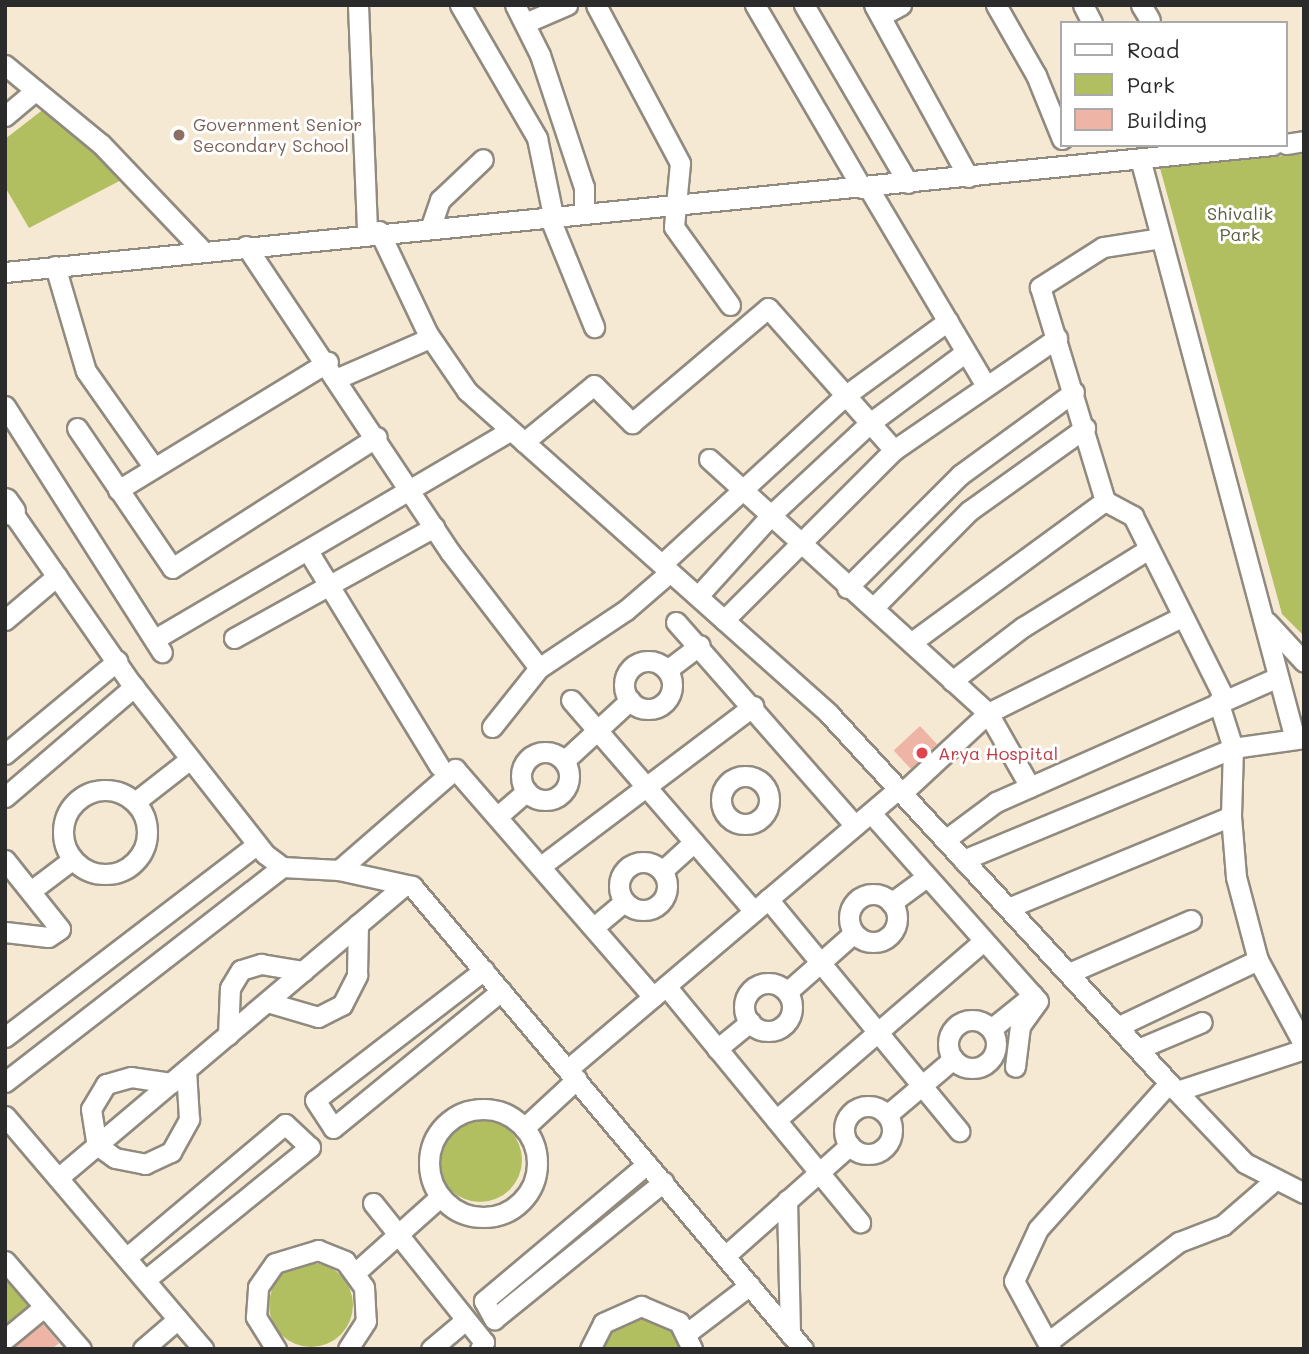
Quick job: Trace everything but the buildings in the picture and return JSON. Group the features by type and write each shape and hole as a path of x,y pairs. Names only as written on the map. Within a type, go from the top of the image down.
{"street":[{"path":"358,5 373,232 430,338 467,391 829,714 1245,1163 1301,1188"},
{"path":"460,5 537,138 551,216 594,327"},
{"path":"515,5 525,23 584,187 584,212"},
{"path":"525,23 568,5"},
{"path":"596,5 680,163 674,227 730,305"},
{"path":"755,5 985,384"},
{"path":"804,5 908,183"},
{"path":"901,5 877,11 968,177"},
{"path":"996,5 1036,75 1060,134"},
{"path":"1083,5 1091,21"},
{"path":"5,65 101,144 203,251"},
{"path":"5,116 36,90"},
{"path":"1066,147 1073,167"},
{"path":"5,272 431,226 908,183 1250,147"},
{"path":"963,860 1233,748 1299,738 1261,616 1161,238 1147,156"},
{"path":"431,226 440,200 483,159"},
{"path":"1161,238 1103,247 1040,286 1105,501 1133,516 1221,699 1233,748 1231,816 1236,877 1258,960 1304,1047 1173,1087 1038,1229 1014,1281 1049,1345 1179,1242 1223,1225 1276,1179"},
{"path":"246,246 333,370 434,527 539,668"},
{"path":"55,266 86,371 152,466"},
{"path":"5,406 158,645 308,551 412,491 517,437 594,385 632,423 768,308 894,450"},
{"path":"492,727 539,668 626,610 846,395 948,321"},
{"path":"118,490 152,466 333,370 430,338"},
{"path":"724,620 894,450 985,384 1057,338"},
{"path":"698,596 772,514 870,422 966,352"},
{"path":"847,588 960,475 1074,392"},
{"path":"77,428 172,568 377,437"},
{"path":"874,607 970,511 1085,428"},
{"path":"709,459 802,540 847,588 874,607 988,713 1030,788"},
{"path":"912,642 1105,501"},
{"path":"8,508 134,687 257,844 282,867 339,870 405,885 484,970 796,1341"},
{"path":"234,638 434,527"},
{"path":"953,681 1023,627 1149,549"},
{"path":"308,551 439,765"},
{"path":"5,620 57,576"},
{"path":"1261,616 1304,662"},
{"path":"524,1128 573,1074 659,991 900,791 988,713 1181,617"},
{"path":"676,622 700,645 855,826"},
{"path":"667,670 700,645"},
{"path":"5,754 117,661"},
{"path":"645,661 667,670 672,684 663,703 642,708 630,700 624,684 630,669 645,661"},
{"path":"945,841 996,802 1221,699 1278,677"},
{"path":"5,796 134,687"},
{"path":"571,700 694,842 820,963 959,1131"},
{"path":"564,761 595,728 630,700"},
{"path":"541,866 753,706"},
{"path":"29,734 48,760"},
{"path":"550,753 564,761 569,775 560,794 547,800 527,791 522,776 527,760 550,753"},
{"path":"135,802 190,759"},
{"path":"339,870 451,768 498,816 594,927 717,1049 860,1222"},
{"path":"110,790 135,802 147,826 134,863 96,873 73,859 63,832 72,806 110,790"},
{"path":"498,816 527,791"},
{"path":"871,813 982,943 1033,995 1038,1009 1020,1026 1015,1067"},
{"path":"1008,908 1231,816"},
{"path":"662,871 694,842"},
{"path":"5,1037 257,844"},
{"path":"32,890 73,859"},
{"path":"5,860 32,890 60,929 48,937 5,932"},
{"path":"648,863 662,871 666,893 658,905 644,910 625,901 619,886 632,865 648,863"},
{"path":"5,1082 282,867"},
{"path":"891,903 925,878"},
{"path":"58,1178 405,885"},
{"path":"872,894 891,903 897,918 891,933 876,941 854,933 849,919 858,899 872,894"},
{"path":"594,927 625,901"},
{"path":"1069,973 1191,920"},
{"path":"267,1002 317,1017 342,1005 357,975 358,924"},
{"path":"787,992 854,933"},
{"path":"776,1120 982,943"},
{"path":"1118,1026 1258,960"},
{"path":"229,1035 230,988 241,970 261,964 303,971"},
{"path":"484,970 314,1100 332,1128 501,991"},
{"path":"773,984 787,992 792,1006 783,1026 769,1031 750,1022 746,998 757,986 773,984"},
{"path":"990,1029 1033,995"},
{"path":"976,1021 990,1029 996,1043 987,1063 965,1067 953,1059 950,1036 960,1023 976,1021"},
{"path":"717,1049 750,1022"},
{"path":"1138,1049 1202,1022"},
{"path":"887,1115 953,1059"},
{"path":"131,1077 178,1077 189,1119 171,1152 145,1164 115,1158 97,1145 91,1110 106,1084 131,1077"},
{"path":"865,1107 887,1115 892,1129 883,1149 862,1153 850,1145 845,1130 850,1114 865,1107"},
{"path":"492,1110 524,1128 537,1164 522,1200 487,1217 461,1213 440,1197 428,1162 436,1136 455,1116 492,1110"},
{"path":"5,1116 203,1349"},
{"path":"126,1258 285,1124 310,1147 145,1280"},
{"path":"725,1256 850,1145"},
{"path":"647,1164 484,1301 494,1319 663,1182"},
{"path":"356,1272 440,1197"},
{"path":"787,1200 796,1341"},
{"path":"373,1203 463,1322 484,1342 481,1349"},
{"path":"269,1347 255,1302 275,1263 317,1250 356,1272 368,1304 366,1321 348,1349"},
{"path":"5,1261 81,1349"},
{"path":"590,1349 603,1323 627,1308 668,1314 690,1341 750,1285"},
{"path":"5,1339 44,1307"},
{"path":"143,1349 178,1319"},
{"path":"431,1349 463,1322"}],"green space":[{"path":"49,105 129,176 29,228 5,187 5,139"},
{"name":"Shivalik Park","path":"1304,154 1304,636 1282,614 1160,168"},
{"path":"472,1118 488,1118 504,1125 515,1136 522,1152 519,1176 510,1190 488,1202 472,1202 456,1195 445,1184 438,1168 438,1152 445,1136 456,1125"},
{"path":"311,1263 327,1266 346,1282 353,1305 350,1321 334,1340 311,1347 295,1344 276,1328 269,1305 272,1289 288,1270"},
{"path":"5,1277 32,1311 5,1333"},
{"path":"643,1314 671,1324 685,1349 600,1349 615,1324"}],"place":[{"name":"Government Senior Secondary School","path":"179,135"},
{"name":"Arya Hospital","path":"922,753"}]}
